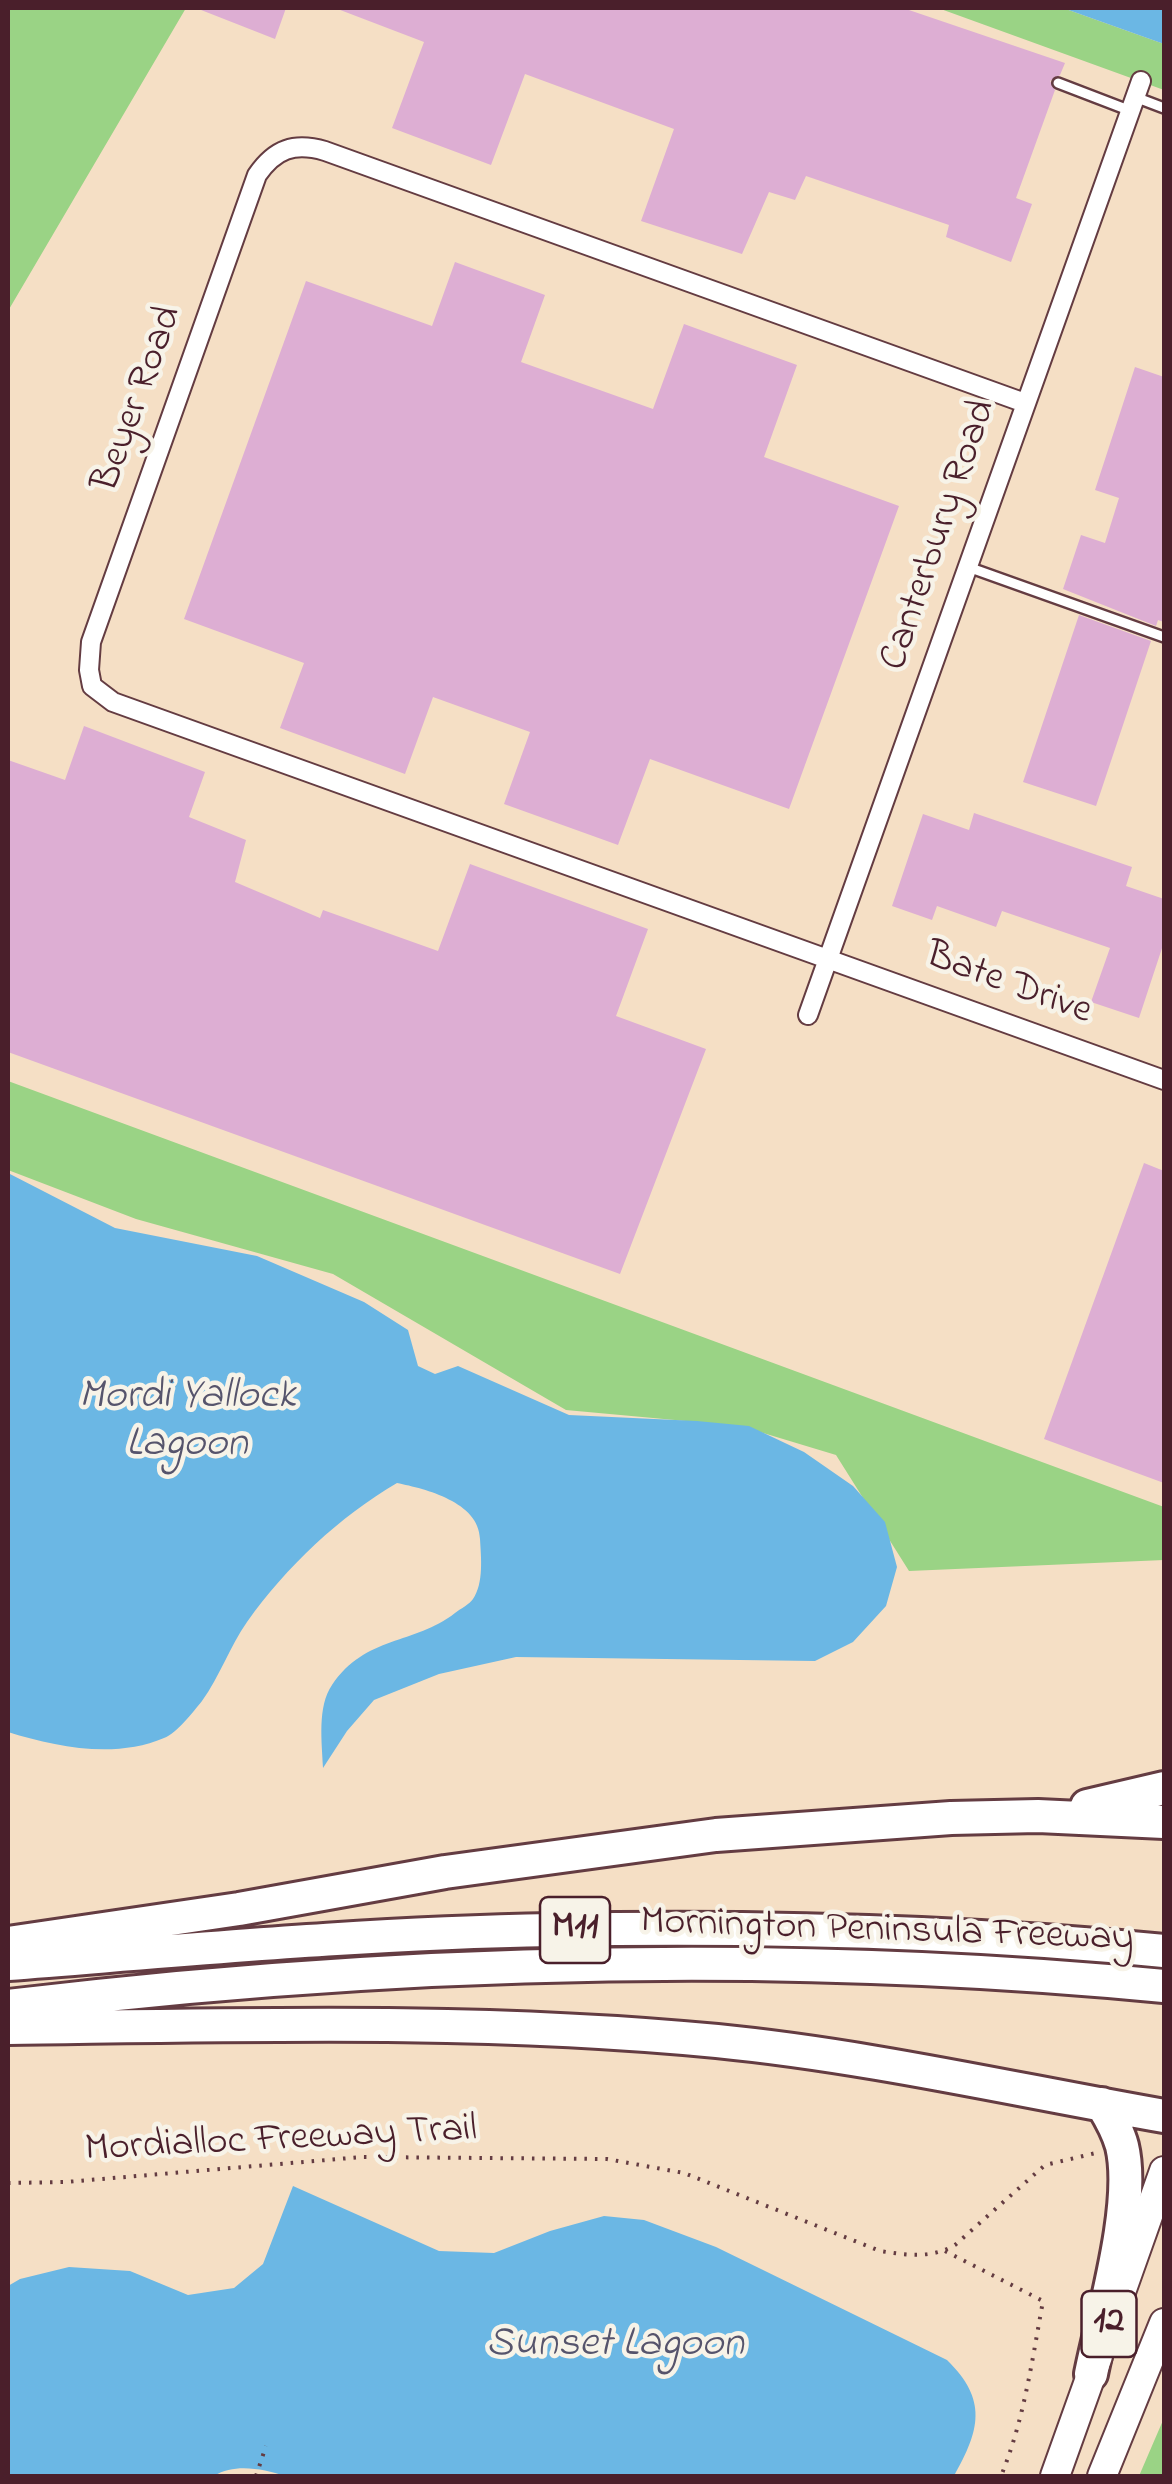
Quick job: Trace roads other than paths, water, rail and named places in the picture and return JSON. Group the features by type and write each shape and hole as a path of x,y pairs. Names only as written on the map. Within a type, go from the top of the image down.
{"highway":[{"path":"1038,1816 1164,1788"},
{"path":"8,1943 302,1899 445,1872 646,1844 852,1824 1038,1816 1164,1822"},
{"name":"Mornington Peninsula Freeway","path":"8,1964 310,1941 551,1930 762,1930 965,1936 1153,1950"},
{"name":"Mornington Peninsula Freeway","path":"8,2006 319,1975 540,1966 783,1965 1150,1984"},
{"path":"8,2028 428,2025 584,2030 856,2060 1164,2116"},
{"path":"1091,2374 1124,2194 1122,2146 1102,2104"}],"main road":[{"name":"12","path":"1054,2476 1164,2171"},
{"name":"12","path":"1102,2476 1164,2324"}],"street":[{"name":"Canterbury Road","path":"808,1015 1136,96"},
{"name":"Beyer Road","path":"828,958 113,702 92,686 88,670 91,642 257,175 268,160 288,148 308,146 325,151 1025,404"},
{"name":"Bate Drive","path":"828,958 1164,1080"}],"lane":[{"path":"1058,83 1136,96 1164,108"},
{"path":"968,567 1164,637"}],"water":[{"path":"1063,8 1164,9 1164,44"},
{"name":"Mordi Yallock Lagoon","path":"8,1173 115,1228 257,1256 364,1302 408,1330 418,1366 435,1374 458,1366 569,1415 749,1426 804,1452 853,1486 885,1522 897,1567 886,1606 853,1642 815,1661 516,1657 439,1674 374,1700 323,1768 324,1704 345,1669 375,1649 439,1623 470,1603 479,1585 480,1539 471,1515 449,1499 397,1483 335,1527 279,1581 241,1631 202,1701 169,1735 145,1744 106,1749 66,1746 8,1732"},
{"name":"Sunset Lagoon","path":"293,2186 439,2251 494,2253 604,2216 644,2220 716,2247 947,2360 974,2402 976,2416 970,2444 954,2476 285,2476 240,2468 214,2476 8,2476 8,2286 20,2279 69,2267 130,2271 188,2295 234,2288 263,2264"}]}
